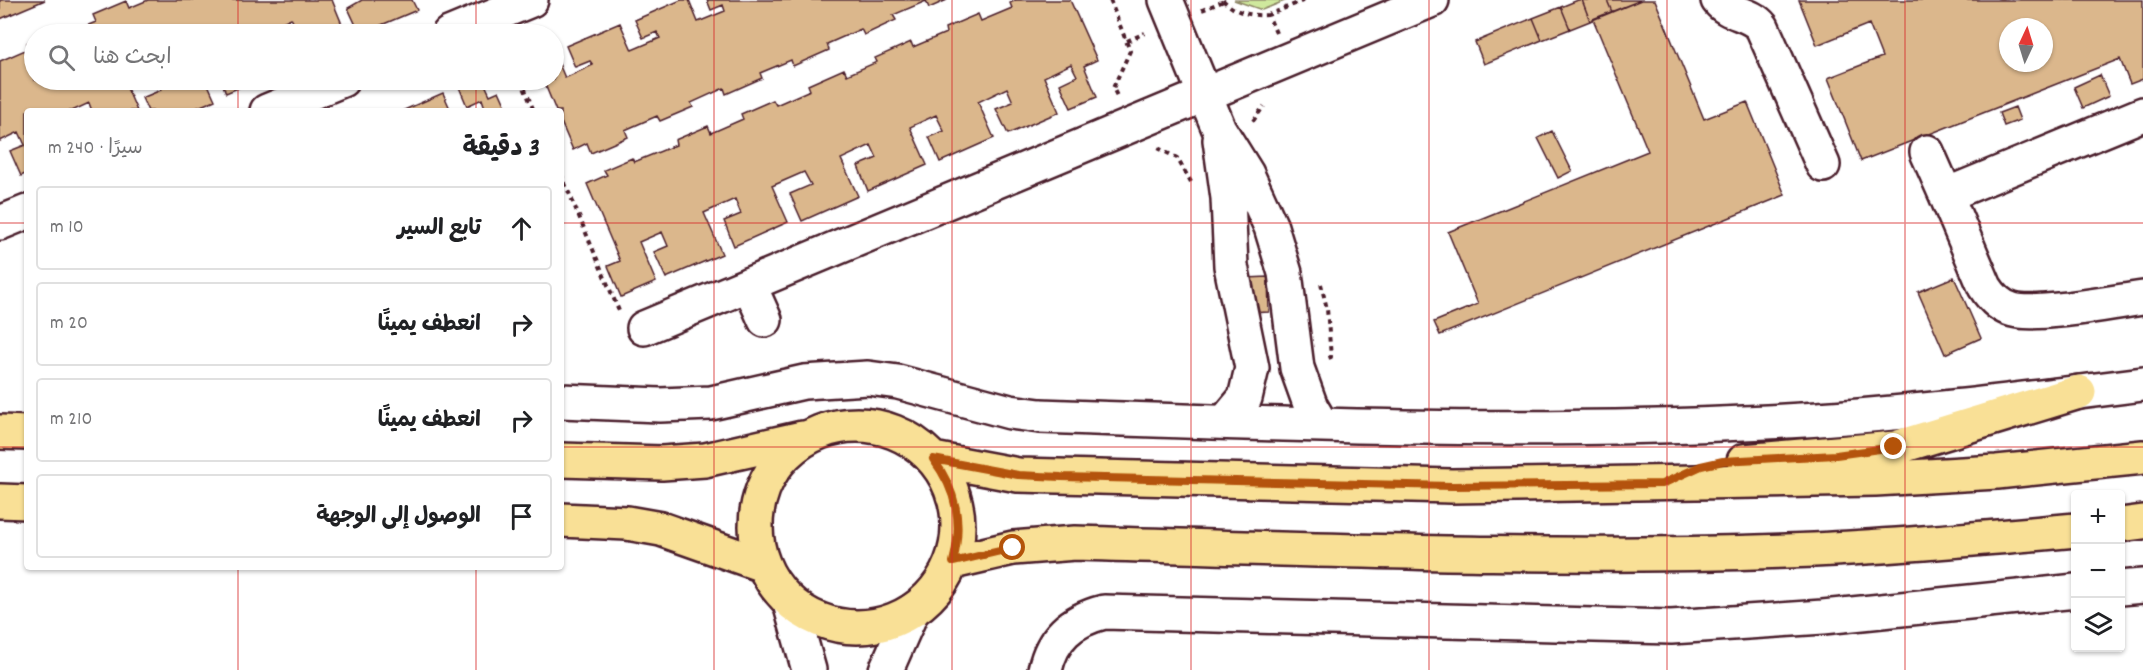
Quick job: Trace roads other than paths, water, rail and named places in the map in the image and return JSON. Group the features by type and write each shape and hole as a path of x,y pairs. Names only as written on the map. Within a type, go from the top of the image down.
{"main road":[{"path":"1662,484 1691,469 1723,461 1865,452 1904,445 2079,392"},
{"path":"564,460 652,463 705,460 813,435 833,428 855,425 877,427 898,434 916,444 933,459 948,482 957,508 959,526 953,562 936,590 912,611 880,625 863,628 837,626 812,617 790,603 779,592 763,565 755,528 762,490 782,458 813,435"},
{"path":"0,432 24,434"},
{"path":"933,459 1018,475 1452,486 1875,479 1997,472 2143,457"},
{"path":"0,501 24,502"},
{"path":"564,520 627,523 660,529 763,565"},
{"path":"2125,525 2143,522"},
{"path":"953,562 1013,548 1074,543 1459,553 1675,553 1815,550 2071,530"}],"street":[{"path":"473,24 531,0"},
{"path":"1166,0 1219,129 1255,190 1276,243 1287,286 1297,368 1307,397 1321,424"},
{"path":"645,328 1432,0"},
{"path":"1718,0 1729,10 1757,20 1762,27 1823,165"},
{"path":"274,108 318,90"},
{"path":"1946,195 2143,114"},
{"path":"1219,129 1228,198 1233,278 1252,368 1245,398 1225,422"},
{"path":"1927,152 1984,287 1992,298 2003,306 2025,312 2143,298"},
{"path":"0,223 24,213"},
{"path":"1230,249 1276,243"},
{"path":"748,284 765,320"},
{"path":"564,401 660,405 711,403 804,382 836,378 868,378 898,382 1010,412 1040,416 1225,422 1584,428 1769,422 1890,413 2143,384"},
{"path":"2125,528 2143,535"},
{"path":"2125,588 2143,586"},
{"path":"1045,670 1048,654 1057,638 1070,625 1087,616 1104,612 1671,627 1823,617 2071,592"},
{"path":"790,603 809,670"},
{"path":"886,670 912,611"}]}
